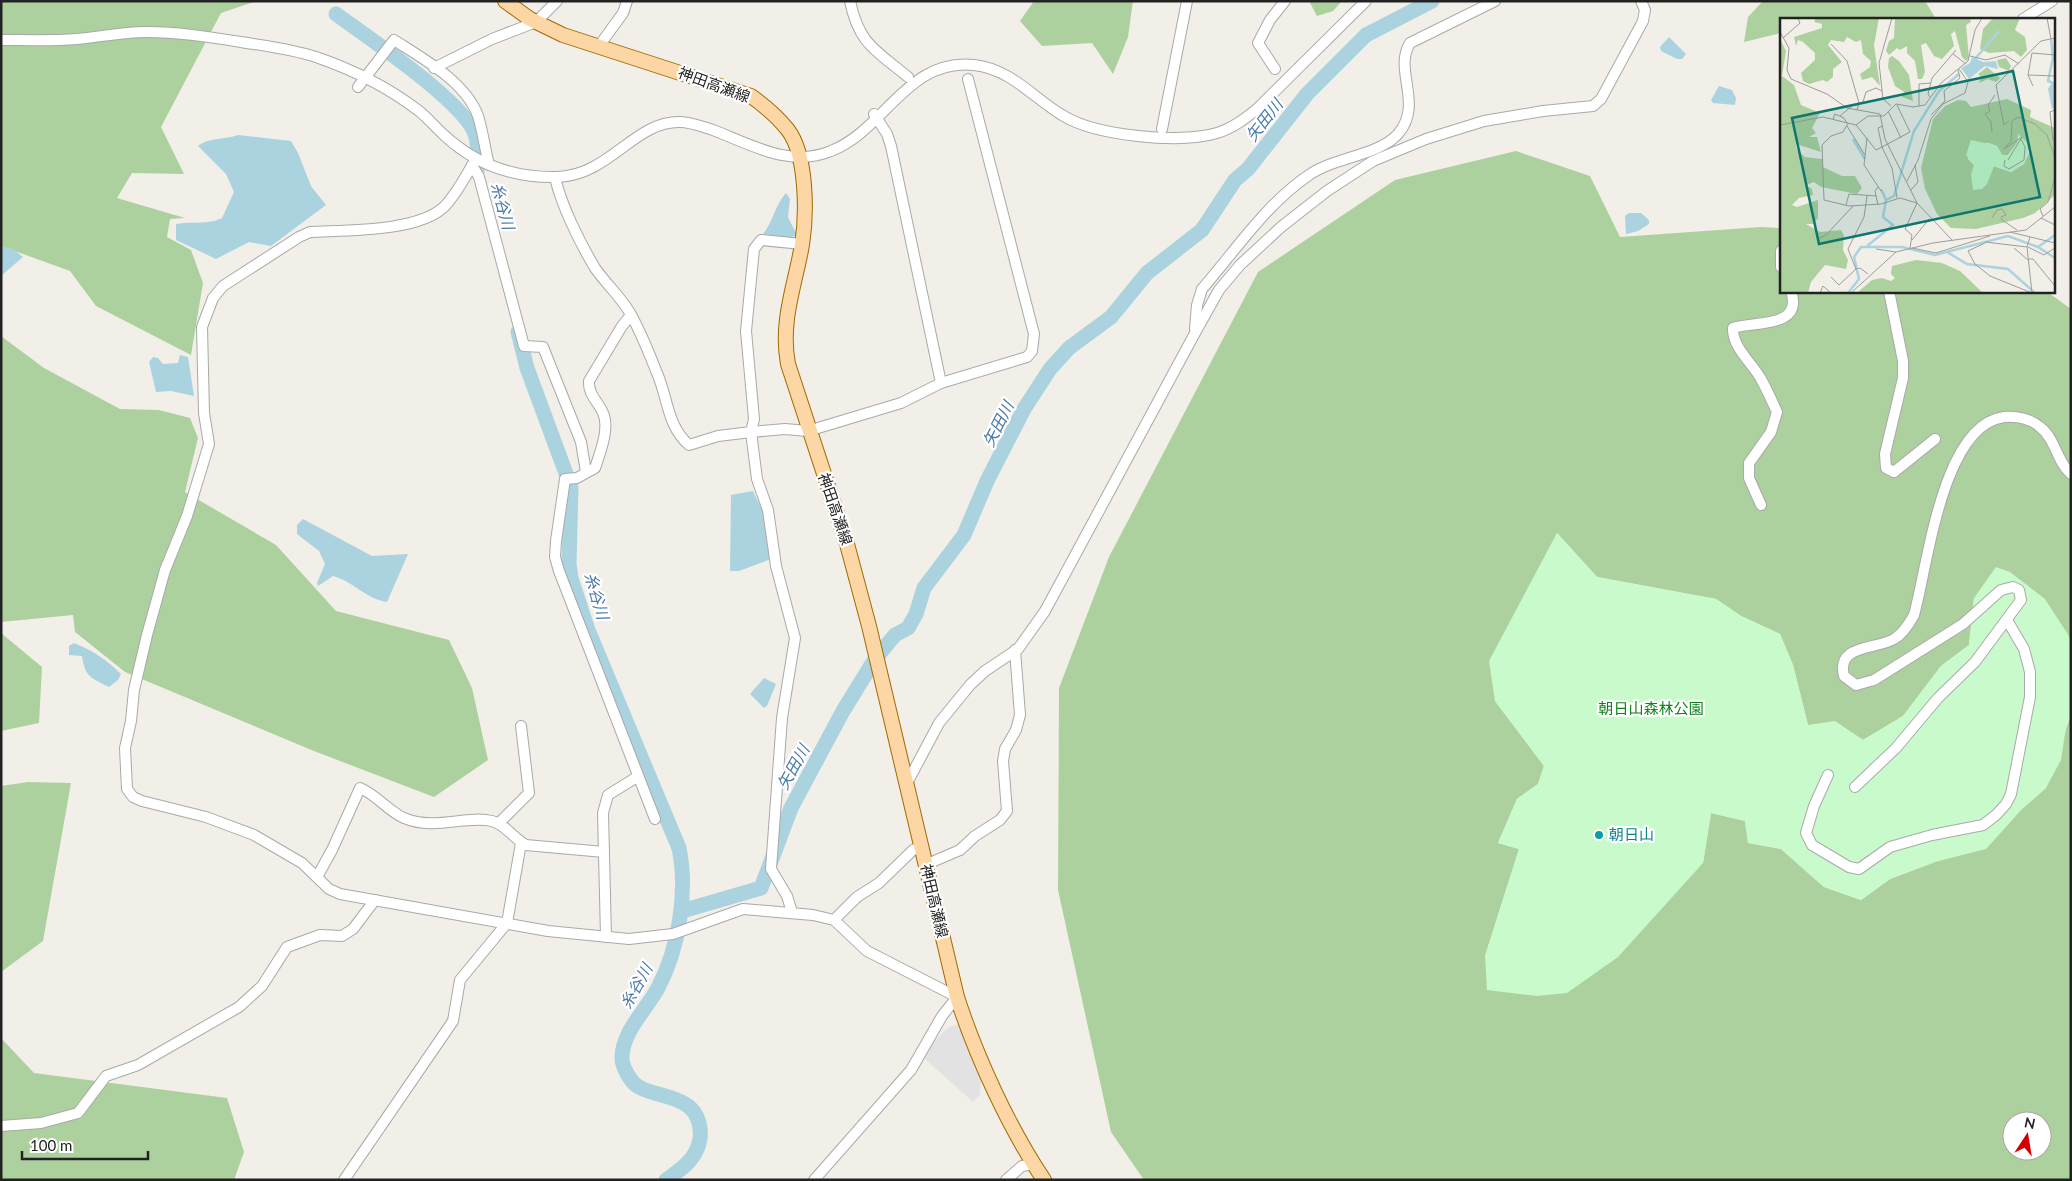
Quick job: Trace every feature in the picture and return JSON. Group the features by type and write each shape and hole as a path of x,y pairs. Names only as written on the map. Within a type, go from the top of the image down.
{"main road":[{"name":"神田高瀬線","path":"505,1 536,22 598,46 751,96 770,110 789,131 800,156 806,209 802,244 786,316 785,350 808,431 850,553 870,626 956,997 966,1025 1007,1113 1044,1180"}],"street":[{"path":"434,68 492,40 536,22 557,1"},
{"path":"598,46 623,13 627,1"},
{"path":"850,1 854,22 860,33 886,62 908,78"},
{"path":"1162,129 1188,1"},
{"path":"1275,69 1258,43 1270,20 1285,1"},
{"path":"474,162 515,173 555,177 582,173 601,164 647,130 662,124 680,122 707,128 773,154 794,158 822,154 835,150 852,140 906,88 926,74 946,67 971,65 1008,76 1049,107 1084,126 1127,135 1193,137 1212,135 1244,120 1258,108 1366,1"},
{"path":"1195,333 1197,305 1202,289 1271,208 1308,175 1328,164 1384,145 1398,134 1407,120 1410,104 1404,52 1410,43 1495,1"},
{"path":"906,785 939,723 970,685 1015,650 1045,611 1195,333 1220,290 1240,265 1281,227 1319,197 1373,161 1426,139 1484,121 1543,111 1593,106 1601,99 1643,21 1644,10 1641,1"},
{"path":"2025,18 2052,1"},
{"path":"1,40 75,39 144,32 187,34 281,48 311,55 339,66 362,83 420,112 474,162 524,346 543,347 581,442 586,472"},
{"path":"362,83 394,40 434,68 465,94 478,115 489,165"},
{"path":"555,177 595,268 631,315 657,373 671,420 682,439 690,445 718,436 751,432 785,429 808,431 901,403 941,383 1027,358 1032,351 1034,334 968,79"},
{"path":"875,116 891,146 941,383"},
{"path":"474,162 444,206 420,222 310,232 299,237 223,286 213,298 202,326 204,413 209,444 187,516 165,570 134,690 125,748 127,789 133,797 142,801 206,817 254,835 302,863 329,890 340,894 548,931 629,939 667,936 743,909 792,912 834,920 867,951 956,997 942,1016 910,1070 814,1180"},
{"path":"792,912 787,896 771,869 782,718 795,638 776,566 768,510 757,479 751,432 754,419 746,331 754,249 761,240 768,239 802,244"},
{"path":"1761,505 1749,478 1749,463 1771,432 1777,412 1761,379 1737,344 1733,335 1733,328 1745,324 1778,322 1787,315 1793,304 1791,292"},
{"path":"1889,292 1903,361 1903,378 1885,454 1886,468 1894,472 1935,439"},
{"path":"631,315 622,326 588,381 588,389 604,414 606,423 595,468 565,479 555,557 637,777 655,819"},
{"path":"1856,786 1896,748 1938,698 1975,662 2021,600 2021,593 2013,587 2001,590 1963,624 1874,680 1856,684 1844,676 1843,667 1848,654 1855,650 1894,639 1902,632 1914,615 1945,486 1964,446 1982,425 1996,418 2009,417 2031,421 2041,427 2049,436 2058,458 2071,474"},
{"path":"1828,775 1814,806 1806,833 1812,845 1849,867 1859,869 1890,847 1932,835 1983,825 1996,816 2011,794 2030,697 2030,672 2024,649 2011,623 2007,620"},
{"path":"925,865 960,850 975,836 1000,820 1007,811 1003,760 1005,749 1016,730 1020,715 1015,650"},
{"path":"499,824 529,793 521,726"},
{"path":"606,937 603,812 608,795 637,777"},
{"path":"317,877 332,850 360,788 372,793 405,818 433,824 490,821 499,824 526,845 604,852"},
{"path":"344,1180 453,1021 460,980 507,923 521,842"},
{"path":"834,920 857,897 878,884 913,850 921,848"},
{"path":"1,1126 40,1123 78,1113 106,1076 138,1065 239,1007 262,986 287,947 320,935 342,936 353,929 375,900"},
{"path":"1006,1180 1022,1166 1034,1164"}],"green space":[{"path":"1,1 257,1 221,13 161,127 184,174 132,173 117,198 185,218 170,219 167,237 191,250 203,283 191,355 96,306 70,271 1,246"},
{"path":"1034,1 1133,1 1128,37 1113,74 1092,43 1042,46 1020,21"},
{"path":"1309,1 1342,1 1333,11 1317,16"},
{"path":"1763,1 1925,1 1935,18 1780,18 1780,33 1744,42 1748,17"},
{"path":"1516,151 1590,176 1620,237 1761,227 1780,228 1780,292 2047,292 2071,309 2071,641 2067,633 1974,598 1969,645 1941,666 1903,716 1863,740 1835,722 1808,725 1793,665 1780,634 1741,616 1716,599 1597,577 1557,533 1495,701 1544,766 1538,784 1517,799 1498,843 1519,849 1485,956 1703,863 1711,813 1745,821 1748,843 1781,849 1824,887 1861,900 1890,879 1935,862 2023,808 2046,788 2071,714 2071,1180 1144,1180 1111,1132 1058,890 1059,688 1109,557 1258,272 1395,180"},
{"path":"1,336 44,368 120,409 159,410 190,418 198,438 185,492 276,545 336,611 449,640 472,688 488,760 434,797 314,751 125,672 75,632 73,615 1,622"},
{"name":"朝日山森林公園","path":"1557,533 1597,577 1716,599 1741,616 1780,634 1793,665 1808,725 1835,721 1863,740 1903,716 1941,666 1969,645 1974,598 1996,567 2010,572 2045,599 2071,641 2071,714 2067,721 2061,760 2046,788 2023,808 1986,849 1935,862 1890,879 1861,900 1824,887 1781,849 1748,843 1745,821 1711,813 1703,863 1618,957 1567,993 1537,996 1487,990 1485,956 1519,849 1498,843 1517,799 1538,784 1544,766 1495,701 1489,661"},
{"path":"1,633 42,667 39,723 1,731"},
{"path":"28,782 71,783 43,941 1,972 1,786"},
{"path":"1,1038 34,1073 227,1098 244,1152 234,1180 1,1180"}],"shaded area":[{"path":"960,1023 981,1077 980,1095 973,1102 923,1057 929,1046 948,1028"}],"water":[{"path":"1669,37 1686,54 1682,59 1677,59 1661,51 1660,47"},
{"path":"1719,86 1732,90 1736,98 1735,105 1713,103 1711,100"},
{"path":"238,135 291,141 298,153 311,186 326,205 271,246 249,242 216,259 176,240 176,224 206,222 222,218 234,192 226,174 198,146 207,141"},
{"path":"786,193 790,199 788,217 797,235 790,238 763,234 779,203"},
{"path":"1629,213 1641,213 1649,220 1649,224 1638,231 1626,234 1625,216"},
{"path":"1,246 13,249 23,257 1,276"},
{"path":"180,355 188,357 194,396 171,391 156,392 149,362 153,357 158,358 163,364 178,363"},
{"path":"753,491 763,512 771,559 739,571 730,571 731,495"},
{"path":"303,519 372,556 408,554 387,602 373,598 333,576 318,586 317,583 325,564 319,551 297,534 297,525"},
{"path":"74,643 93,652 110,664 121,674 118,680 109,687 90,676 85,668 82,656 69,655 69,646"},
{"path":"764,678 776,684 767,706 764,708 750,694"}],"waterway":[{"name":"矢田川","path":"682,911 761,888 791,808 843,711 875,659 895,635 908,628 916,614 924,588 964,535 987,481 1024,409 1050,369 1069,348 1111,317 1147,273 1202,230 1235,180 1248,169 1307,94 1366,35 1432,1"},
{"name":"糸谷川","path":"336,14 392,54 455,107 469,123 476,137 478,150 477,172"},
{"name":"糸谷川","path":"518,332 527,368 571,487 569,564 571,578 588,630 679,848 682,865 680,919 671,955 658,988 630,1030 623,1048 622,1058 625,1070 636,1085 644,1090 680,1101 690,1108 698,1119 700,1139 696,1151 687,1164 666,1180"}],"place":[{"name":"朝日山","path":"1599,835"}]}
